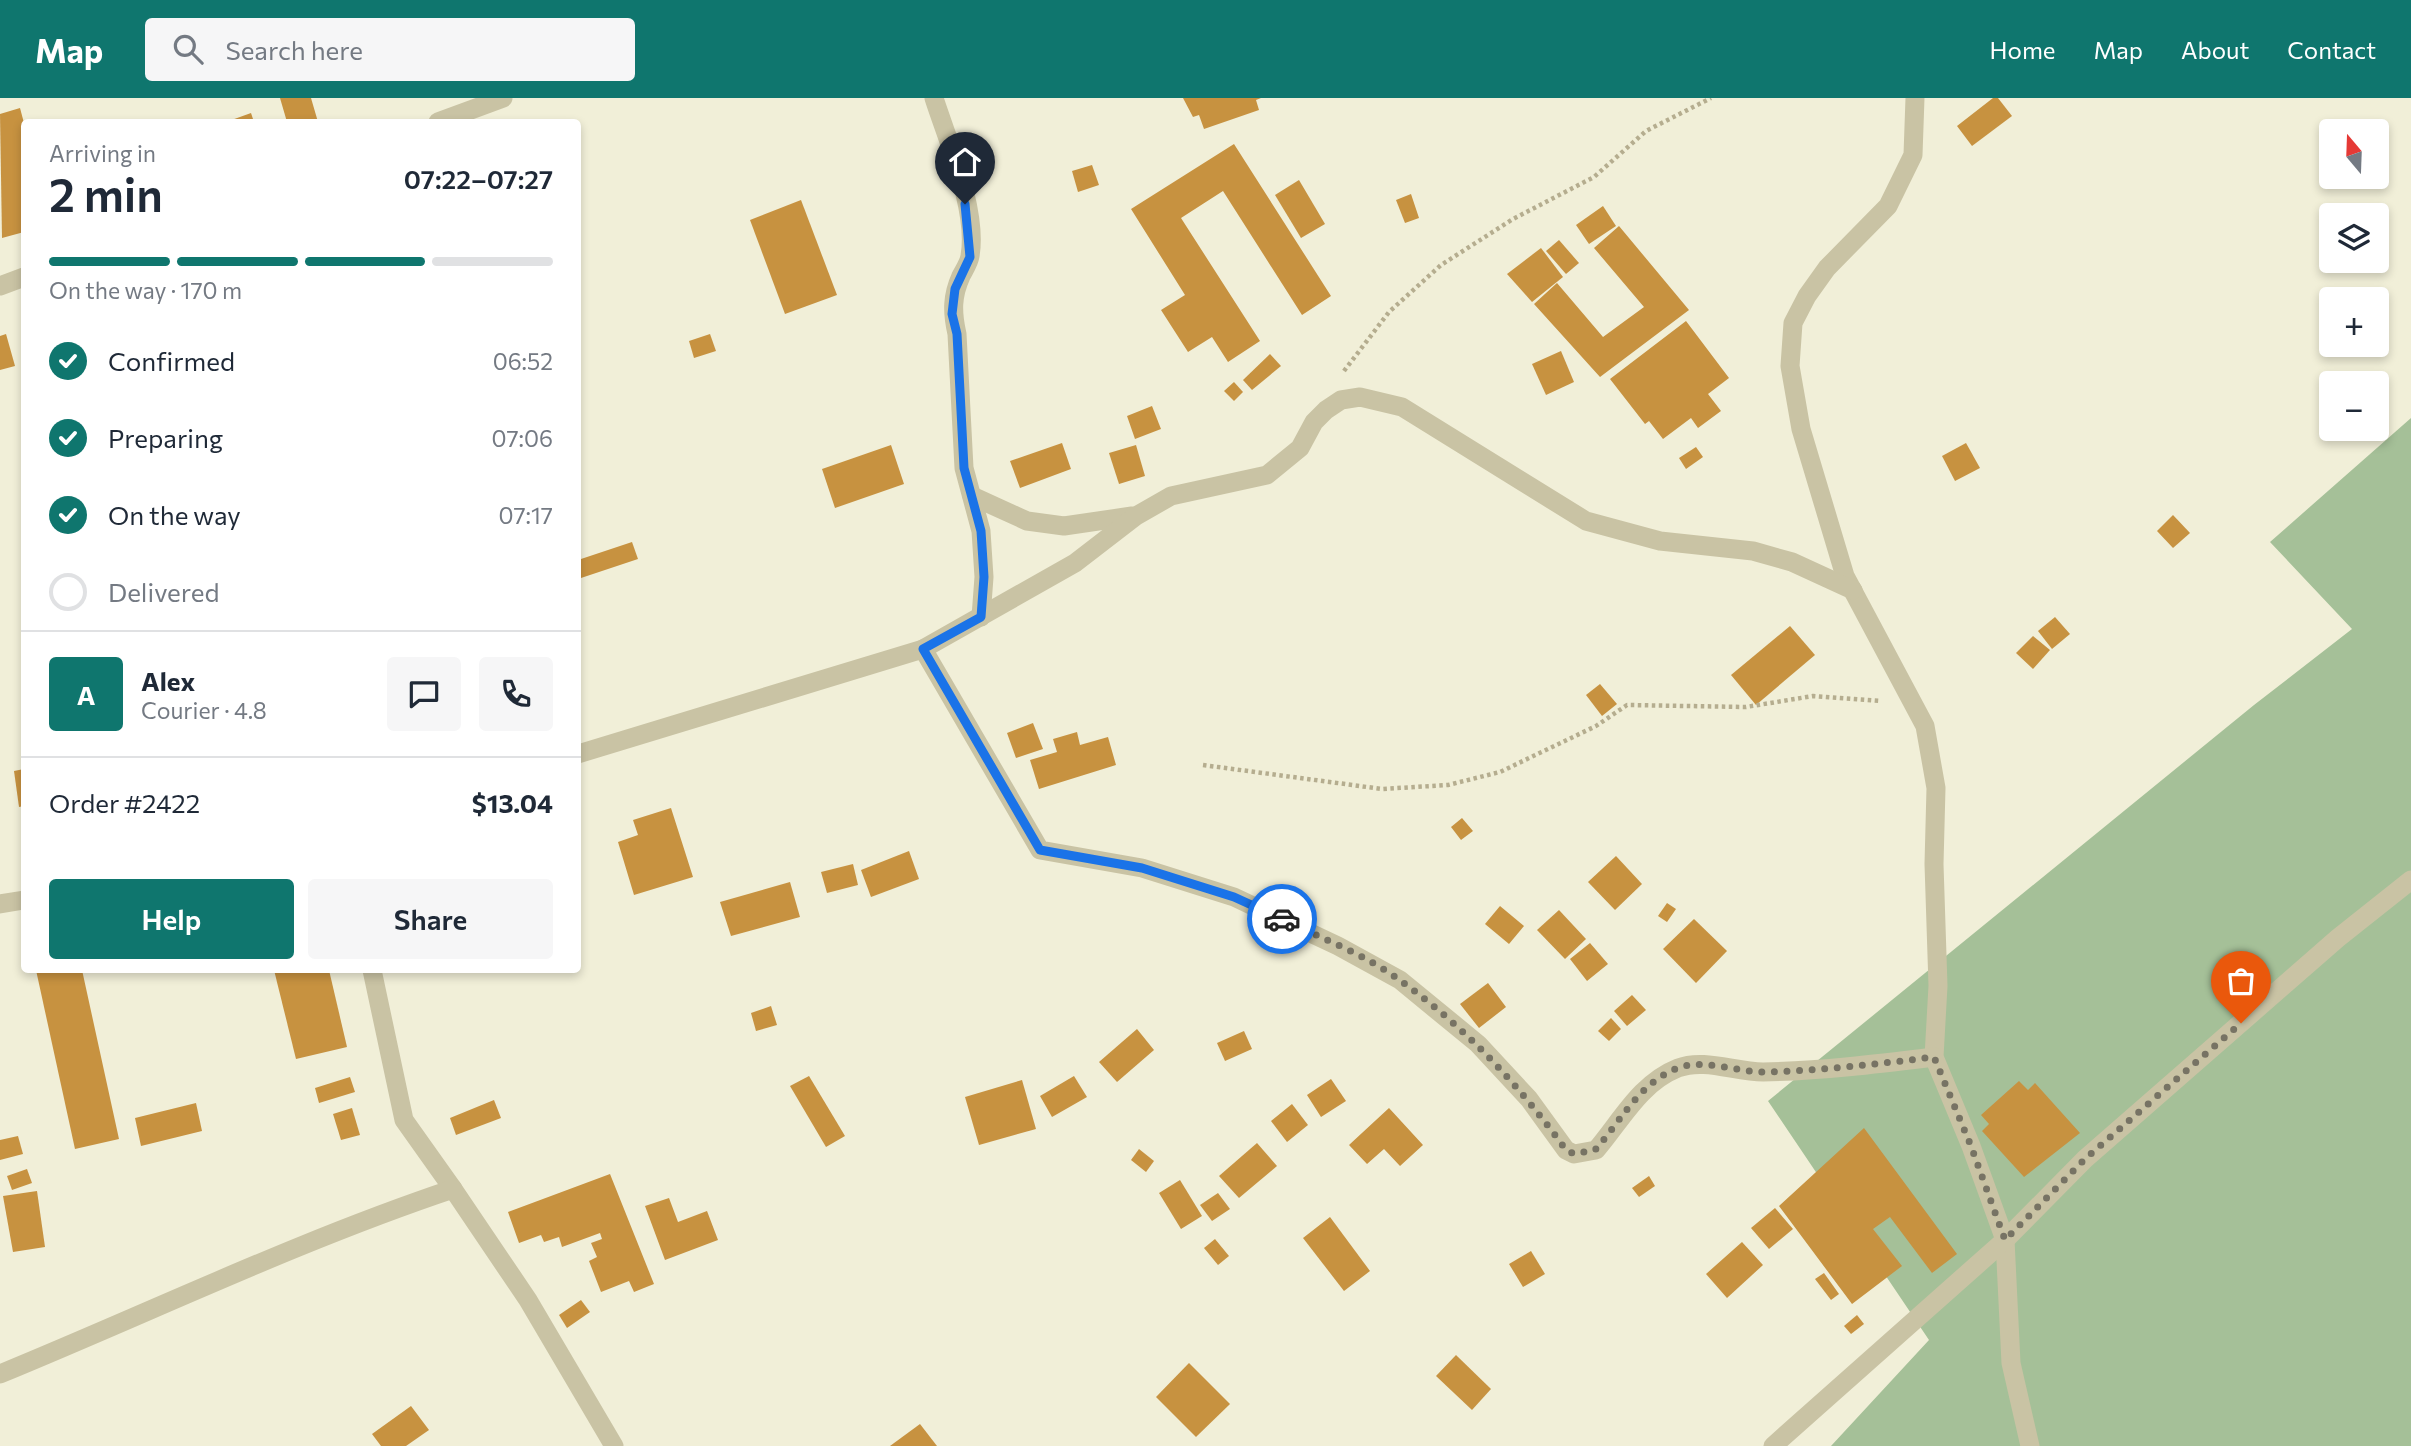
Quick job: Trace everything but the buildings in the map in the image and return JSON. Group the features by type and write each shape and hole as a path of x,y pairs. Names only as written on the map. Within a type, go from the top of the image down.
{"street":[{"path":"446,119 503,98"},
{"path":"934,98 961,180 970,228 970,257 955,289 952,314 957,334 964,468 981,531 984,577 981,617"},
{"path":"1915,98 1913,155 1888,206 1828,268 1807,296 1793,323 1790,366 1801,429 1845,576 1925,726 1936,788 1934,864 1938,986 1934,1057 1971,1146 2005,1240 2011,1363 2030,1446"},
{"path":"0,286 21,278"},
{"path":"581,753 923,649 1074,563 1136,516 1171,496 1267,475 1300,448 1314,422 1326,410 1341,400 1360,397 1402,407 1586,521 1660,541 1753,551 1792,562 1853,590"},
{"path":"971,496 1027,521 1065,526 1136,516"},
{"path":"923,649 1040,850 1142,868 1234,897 1338,946 1400,980 1478,1044 1529,1099 1566,1150 1574,1154 1595,1150 1648,1085 1678,1068 1698,1064 1760,1072 1854,1067 1934,1057"},
{"path":"1773,1446 2005,1240 2085,1159 2338,938 2411,880"},
{"path":"0,904 21,900"},
{"path":"373,973 404,1120 528,1300 614,1446"},
{"path":"0,1374 131,1320 307,1242 453,1189"}],"path":[{"path":"1326,410 1343,373 1389,312 1441,265 1513,219 1594,177 1646,131 1711,98"},
{"path":"1203,765 1382,789 1448,785 1500,772 1595,726 1627,705 1746,707 1813,696 1860,698 1915,708"}],"green space":[{"path":"2411,418 2411,1446 1831,1446 1929,1340 1768,1101 2254,705 2352,629 2270,542 2385,441 2389,441 2389,437"}],"way so far":[{"path":"1282,919 1400,980 1478,1044 1529,1099 1566,1150 1574,1154 1595,1150 1648,1085 1678,1068 1698,1064 1760,1072 1854,1067 1934,1057 1971,1146 2005,1240 2085,1159 2241,1023"}],"route":[{"path":"965,204 970,228 970,257 955,289 952,314 957,334 964,468 981,531 984,577 981,617 923,649 1040,850 1142,868 1234,897 1282,919"}]}
